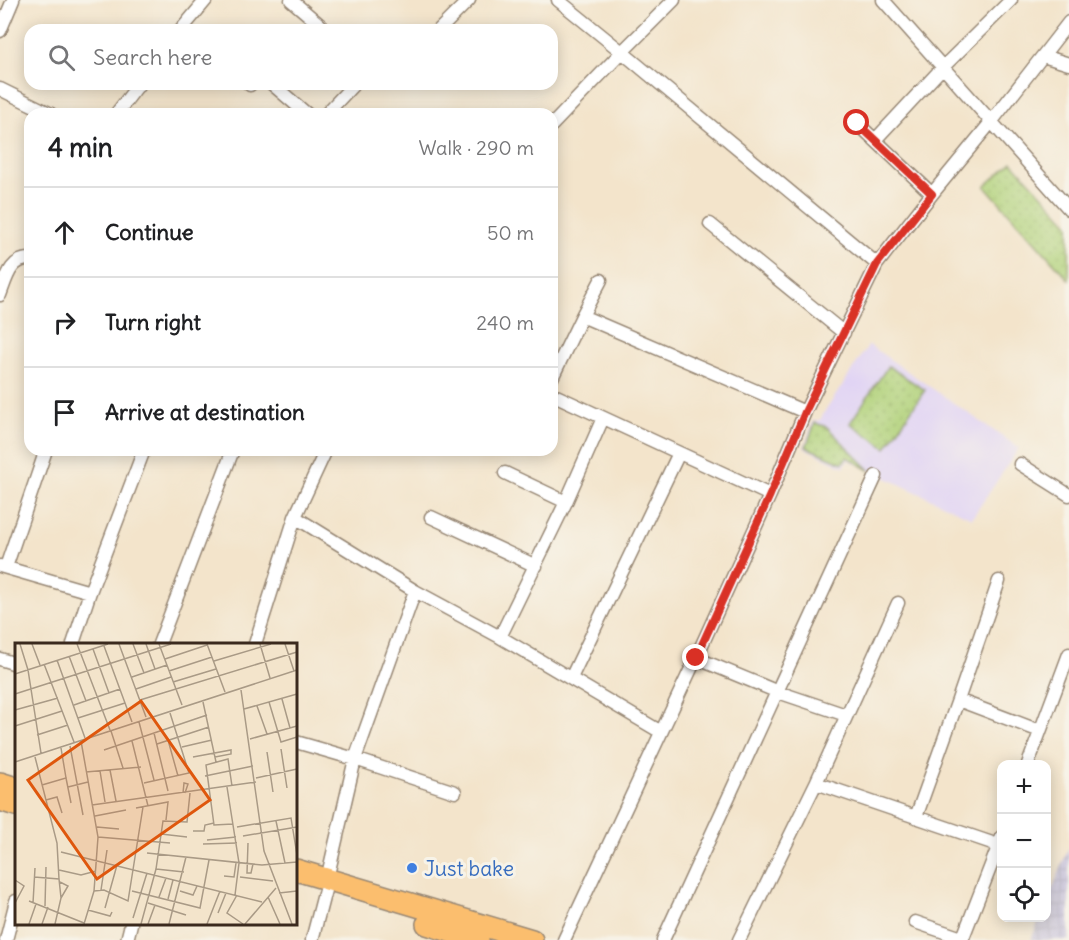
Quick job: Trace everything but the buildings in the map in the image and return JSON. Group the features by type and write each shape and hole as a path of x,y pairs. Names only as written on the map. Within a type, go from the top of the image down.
{"highway":[{"path":"0,783 15,788"},
{"path":"0,800 15,805"},
{"path":"297,870 326,885 478,940"},
{"path":"297,882 326,885 532,940"}],"street":[{"path":"0,31 13,0"},
{"path":"188,24 206,0"},
{"path":"291,0 319,24"},
{"path":"558,0 877,264"},
{"path":"558,119 674,0"},
{"path":"875,140 943,67 1011,0"},
{"path":"445,24 466,1"},
{"path":"886,1 1069,209"},
{"path":"564,940 696,658 805,412 877,264 992,122 1069,22"},
{"path":"1043,56 1069,64"},
{"path":"0,89 39,108"},
{"path":"121,108 134,90"},
{"path":"279,90 300,108"},
{"path":"332,108 349,90"},
{"path":"857,123 932,194"},
{"path":"710,224 843,333"},
{"path":"1,289 8,273 16,263 24,258"},
{"path":"558,366 601,280"},
{"path":"582,316 805,412"},
{"path":"558,397 770,495"},
{"path":"500,637 536,566 603,418"},
{"path":"571,678 680,453"},
{"path":"44,456 3,566 90,592"},
{"path":"75,643 90,592 142,456"},
{"path":"160,643 230,456"},
{"path":"256,643 295,517 323,456"},
{"path":"1020,464 1069,495"},
{"path":"505,473 566,502"},
{"path":"663,940 876,476"},
{"path":"295,517 415,591 500,637 661,732"},
{"path":"431,517 536,566"},
{"path":"916,817 999,581"},
{"path":"312,940 355,759 415,591"},
{"path":"739,940 816,783 898,603"},
{"path":"1030,760 1069,654"},
{"path":"696,658 778,692 846,715"},
{"path":"0,659 15,664"},
{"path":"958,700 1040,731"},
{"path":"297,742 455,792"},
{"path":"816,783 916,817 997,840"},
{"path":"915,922 962,939 997,849"},
{"path":"6,940 15,905"},
{"path":"127,940 131,925"}],"shaded area":[{"path":"869,345 1019,448 972,518 848,460 844,467 804,448 813,421 820,420"},
{"path":"1069,847 1069,940 1031,940 1038,922 1051,922 1051,892"}],"green space":[{"path":"1012,162 1069,224 1069,280 985,186"},
{"path":"888,366 925,390 886,448 850,423"},
{"path":"815,423 827,427 871,471 847,457 843,463 806,447"}],"place":[{"name":"Just bake","path":"412,868"}],"route":[{"path":"696,658 805,412 877,264 932,194 857,123"}]}
